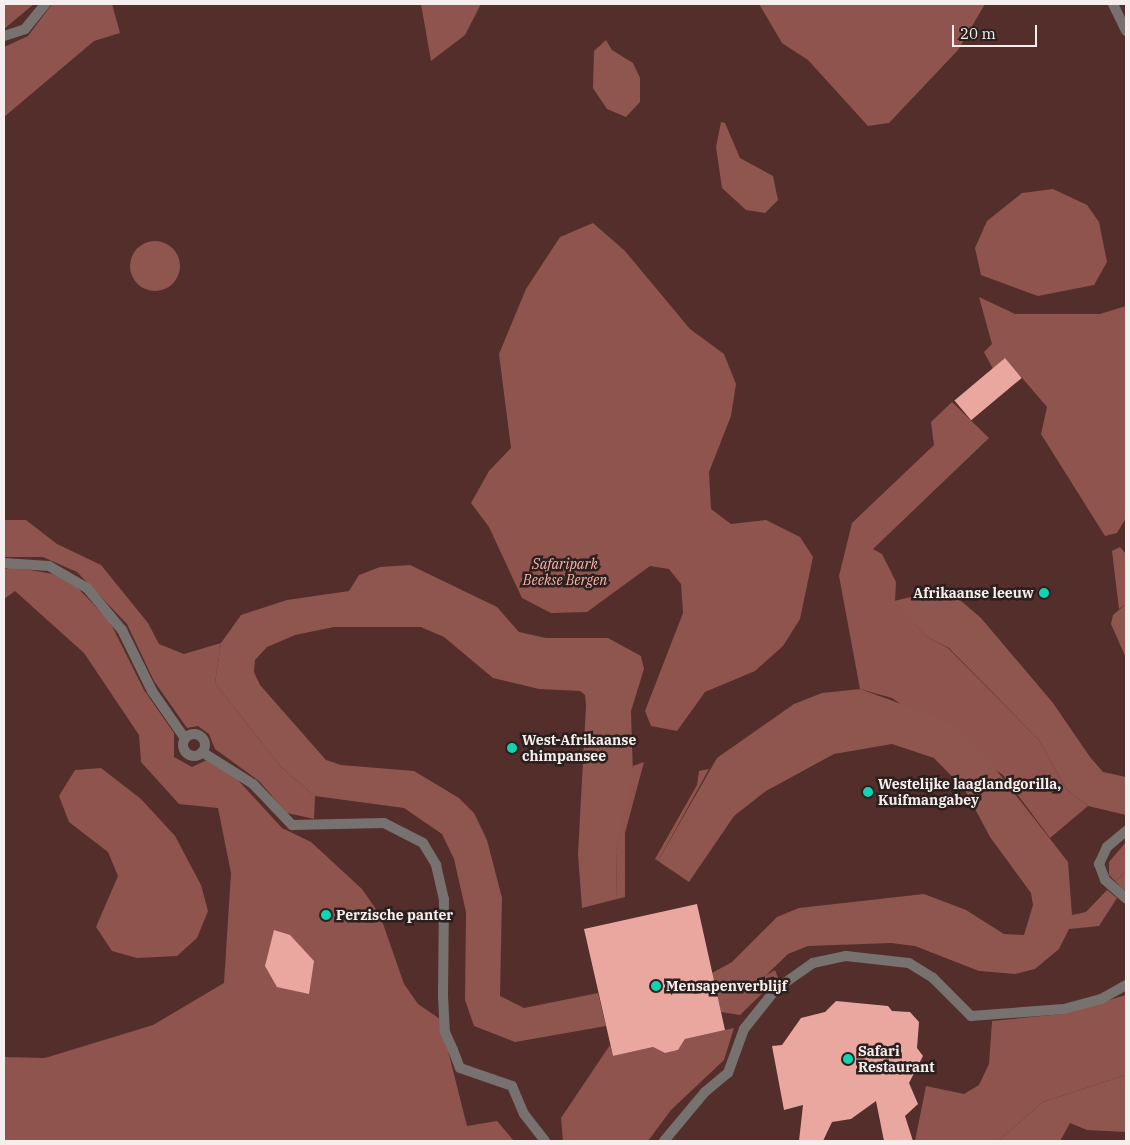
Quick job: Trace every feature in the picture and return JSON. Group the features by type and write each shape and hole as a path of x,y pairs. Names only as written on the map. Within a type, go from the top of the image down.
{"street":[{"path":"4,36 25,29 46,4"},
{"path":"1113,4 1126,31"},
{"path":"4,563 49,566 87,588 122,630 152,691 184,737 186,753 202,752 253,784 292,825 384,823 423,843 436,865 444,899 443,996 445,1032 452,1050 460,1068 512,1086 524,1114 545,1141"},
{"path":"184,737 190,733 204,738 202,752"},
{"path":"1124,895 1112,885 1099,864 1107,847 1126,831"},
{"path":"664,1141 705,1092 728,1073 744,1029 776,989 813,962 846,956 909,962 933,978 971,1016 1064,1009 1101,999 1126,985"}],"green space":[{"name":"Safaripark Beekse Bergen","path":"4,4 1126,4 1126,1141 4,1141"},
{"path":"4,4 34,4 4,29"},
{"path":"52,4 112,4 120,33 94,41 4,117 4,47 28,36"},
{"path":"421,4 481,4 465,35 431,61"},
{"path":"759,4 985,4 958,50 889,123 868,126 808,60 782,43"},
{"path":"1053,189 1087,205 1099,222 1107,262 1094,285 1038,296 981,275 975,248 987,221 1022,193"},
{"path":"593,223 625,251 690,329 724,354 736,384 731,416 709,472 711,509 731,524 766,520 800,537 813,557 800,619 783,646 755,671 705,692 677,731 651,726 645,711 683,613 681,584 669,569 650,566 587,612 551,613 522,598 489,527 471,503 489,471 511,448 499,354 526,289 560,237"},
{"path":"979,297 1015,314 1100,314 1126,306 1126,518 1117,533 1105,536 1041,434 1047,407 1005,358 993,369 984,352 992,344"},
{"path":"952,402 989,438 873,549 882,554 896,582 895,601 927,637 948,648 1039,740 1067,790 1088,806 1050,838 1003,775 892,698 860,689 839,576 852,523 934,445 931,422"},
{"path":"4,520 26,520 57,544 101,565 148,623 159,644 184,654 221,643 215,683 281,767 315,796 314,819 287,813 259,781 215,749 209,734 198,726 187,728 154,681 127,624 77,572 43,557 4,557"},
{"path":"1120,547 1126,554 1126,604 1119,609 1112,551"},
{"path":"13,567 53,574 77,587 110,622 144,690 174,733 174,757 192,767 207,760 236,778 282,828 311,842 362,889 380,915 404,984 418,1004 440,1019 467,1126 497,1121 514,1141 4,1141 4,1057 45,1058 153,1025 224,983 231,873 218,808 179,804 141,762 139,735 84,653 15,591 4,599 4,569"},
{"path":"644,762 625,833 625,897 617,899 616,851 624,809 633,766"},
{"path":"101,768 141,799 175,836 201,885 208,911 197,938 177,956 137,958 112,951 96,927 118,876 108,852 69,822 59,796 75,770"},
{"path":"709,769 658,861 655,859 697,785 699,771"},
{"path":"1126,842 1126,872 1115,881 1109,875 1109,862"},
{"path":"775,970 778,978 740,1015 721,1012 719,1004"},
{"path":"1126,995 1126,1075 1043,1102 998,1141 915,1141 926,1086 964,1094 979,1085 989,1064 992,1021 1062,1014"},
{"path":"734,1028 724,1060 671,1110 648,1141 563,1141 561,1118 610,1045 613,1056 653,1047 665,1053 678,1050 685,1039"}],"shaded area":[{"path":"606,40 612,50 633,63 640,78 640,102 626,117 607,109 593,88 594,51"},
{"path":"721,122 725,123 740,158 773,176 778,200 765,213 746,210 722,188 716,147"},
{"path":"155,241 169,245 176,252 180,266 176,280 169,287 155,291 141,287 134,280 130,266 134,252 141,245"},
{"path":"410,565 497,607 519,632 546,638 608,638 641,656 644,669 631,711 633,775 616,851 617,899 582,908 578,854 586,706 585,695 580,691 539,689 493,678 444,637 421,627 334,627 295,635 267,647 255,660 254,672 260,685 326,760 341,765 414,771 459,798 474,813 487,840 502,898 500,996 524,1008 598,993 606,1026 515,1042 474,1026 465,1000 466,912 454,859 442,834 404,808 315,796 281,767 215,683 221,643 241,615 287,600 349,591 359,575 380,567"},
{"path":"935,591 960,600 981,618 1053,703 1090,757 1103,772 1126,777 1126,815 1088,806 1067,790 1039,740 949,648 927,637 894,601"},
{"path":"1126,604 1126,658 1111,624 1113,615"},
{"path":"860,689 940,718 976,744 1068,862 1072,915 1086,912 1107,890 1117,898 1099,926 1069,929 1059,949 1035,969 1015,974 979,971 915,946 891,943 808,946 788,954 758,983 719,1004 712,973 732,962 777,917 799,908 924,894 966,910 1004,934 1024,935 1033,905 1031,893 990,837 965,790 934,758 892,744 834,754 766,791 734,816 689,882 658,861 717,758 794,704 822,693"},
{"path":"1126,872 1126,888 1124,890 1115,881"},
{"path":"1126,1075 1126,1132 1087,1130 1070,1123 1060,1141 998,1141 1043,1102"}],"building":[{"path":"1005,358 1022,378 971,420 954,400"},
{"name":"Mensapenverblijf","path":"697,904 725,1030 685,1039 678,1050 665,1053 653,1047 613,1056 584,929"},
{"path":"274,930 290,935 314,961 309,994 277,987 265,966"},
{"name":"Safari Restaurant","path":"836,1001 888,1006 892,1011 910,1012 919,1022 917,1048 923,1056 909,1083 918,1104 905,1116 913,1141 884,1141 876,1101 851,1119 832,1122 823,1141 799,1141 803,1105 784,1110 772,1046 782,1045 801,1018 825,1012"}],"place":[{"name":"Afrikaanse leeuw","path":"1044,593"},
{"name":"West-Afrikaanse chimpansee","path":"512,748"},
{"name":"Westelijke laaglandgorilla, Kuifmangabey","path":"868,792"},
{"name":"Perzische panter","path":"326,915"},
{"name":"Mensapenverblijf","path":"656,986"},
{"name":"Safari Restaurant","path":"848,1059"}]}
